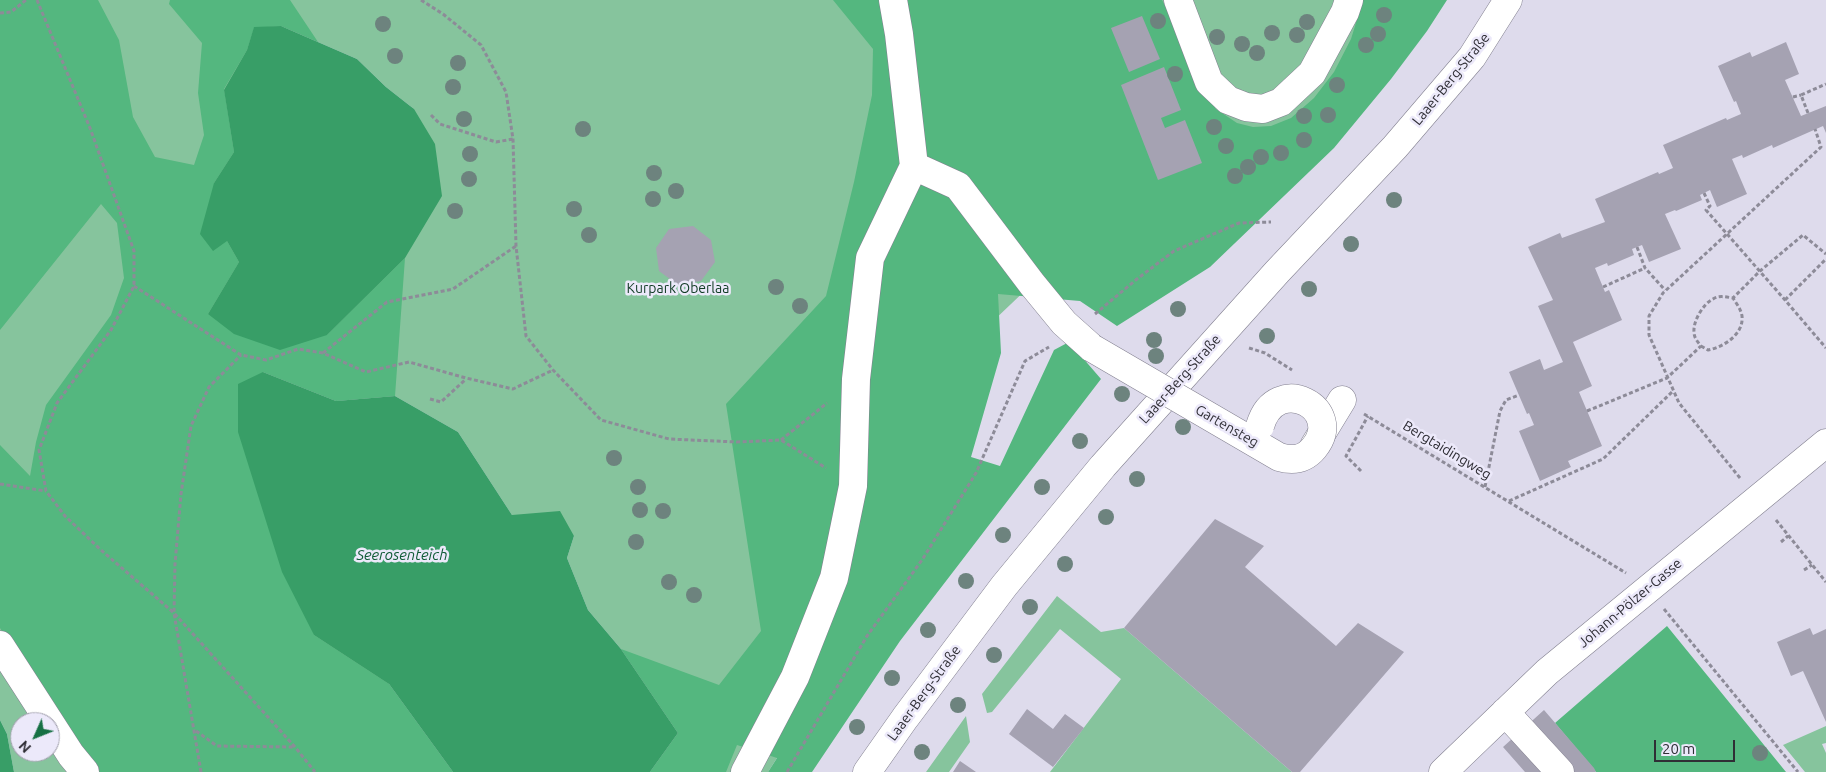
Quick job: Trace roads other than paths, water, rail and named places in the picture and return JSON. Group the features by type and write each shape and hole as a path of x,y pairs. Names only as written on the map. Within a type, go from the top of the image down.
{"street":[{"path":"745,772 796,677 834,578 853,486 856,379 870,258 914,166 900,34 893,0"},
{"path":"1178,0 1209,82 1228,100 1246,107 1263,109 1282,102 1312,73 1346,12 1349,0"},
{"name":"Laaer-Berg-Straße","path":"867,772 1004,586 1091,481 1211,344 1395,147 1472,57 1508,0"},
{"name":"Gartensteg","path":"914,166 958,186 1064,324 1083,340 1279,457 1289,460 1298,459 1306,456 1318,444 1323,428 1318,413 1312,407 1298,398 1280,400 1272,406 1262,419 1260,426 1262,439 1270,450 1282,459 1297,459 1308,452 1317,443 1342,400"},
{"name":"Johann-Pölzer-Gasse","path":"1443,772 1560,661 1826,443"},
{"path":"0,645 85,772"},
{"path":"1505,712 1560,772"}],"water":[{"path":"281,26 357,59 386,87 414,109 435,144 442,196 405,258 327,335 280,350 234,334 208,314 239,262 227,241 213,251 200,234 214,183 234,152 224,90 247,50 254,27"},
{"name":"Seerosenteich","path":"263,372 336,401 395,396 458,432 512,515 560,511 574,536 567,558 588,610 621,649 678,733 650,772 453,772 389,684 314,635 282,572 238,432 238,384"},
{"path":"0,720 7,734 10,762 12,762 14,772 0,772"}],"park label":[{"name":"Kurpark Oberlaa","path":"678,288"}]}
